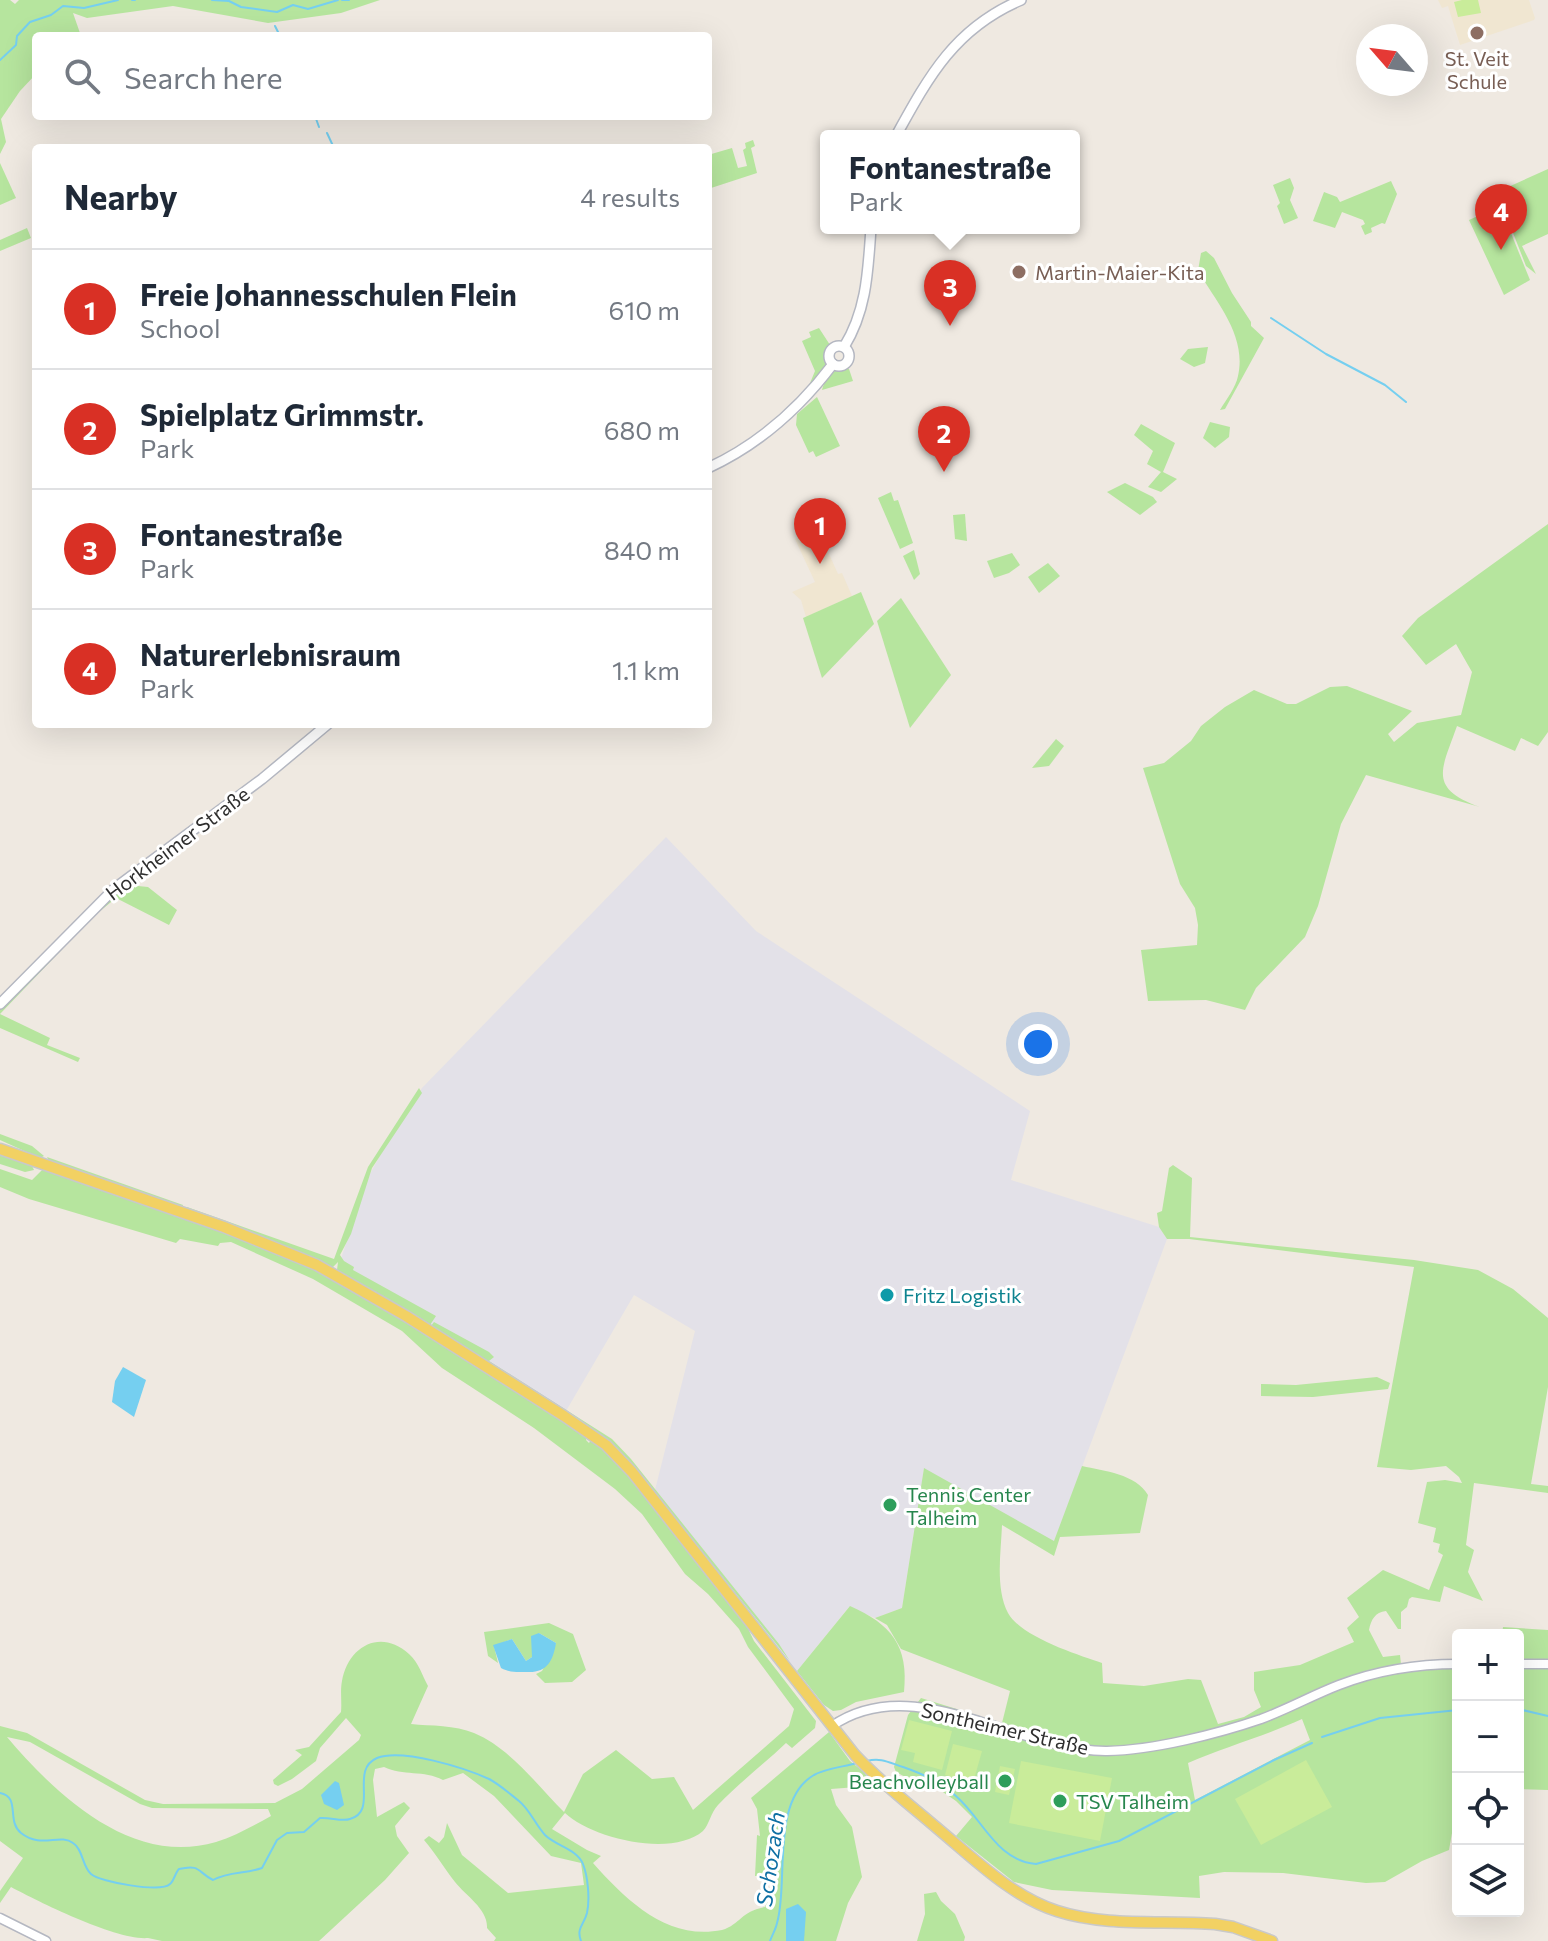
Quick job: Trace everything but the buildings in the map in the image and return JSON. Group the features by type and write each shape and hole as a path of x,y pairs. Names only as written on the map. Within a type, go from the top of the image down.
{"main road":[{"path":"899,130 931,73 952,47 990,17 1021,0"},
{"path":"712,466 748,446 781,422 808,397 833,364 829,355 837,346 844,347 865,296 870,234"},
{"name":"Horkheimer Straße","path":"0,1004 115,888 262,779 323,728"},
{"path":"0,1149 224,1227 317,1265 406,1316 580,1426 616,1454 632,1472 868,1769 1024,1896 1046,1907 1085,1917 1215,1924 1272,1941"}],"street":[{"name":"Sontheimer Straße","path":"832,1726 854,1713 903,1705 1079,1748 1128,1750 1223,1730 1262,1718 1365,1676 1400,1668 1452,1664"},
{"path":"1524,1664 1548,1664"},
{"path":"0,1918 46,1941"}],"shaded area":[{"name":"St. Veit Schule","path":"1438,0 1529,0 1535,18 1460,45 1448,6 1442,8"},
{"path":"818,528 823,530 819,532 852,596 806,617 801,600 792,592 815,582 795,539"},
{"path":"666,837 756,931 1030,1111 1011,1180 1159,1227 1167,1239 1054,1542 924,1469 902,1608 875,1618 849,1607 797,1671 655,1490 695,1331 634,1295 566,1411 337,1271 367,1179 422,1088"}],"green space":[{"path":"0,0 10,0 15,4 19,0 380,0 341,13 268,23 173,6 87,18 73,13 80,32 32,32 32,78 1,119 6,142 0,154"},
{"path":"1478,0 1481,13 1458,17 1454,2"},
{"path":"753,140 755,146 751,148 757,173 712,188 712,154 732,148 738,168 747,166 743,150 745,143"},
{"path":"0,163 16,198 0,205"},
{"path":"1548,169 1548,234 1522,246 1536,274 1526,266 1497,192"},
{"path":"1290,178 1294,188 1290,200 1298,218 1284,224 1273,185"},
{"path":"1391,181 1397,194 1385,224 1371,228 1372,232 1365,235 1361,226 1365,224 1363,220 1342,212 1335,228 1313,221 1324,192 1337,197 1340,202"},
{"path":"1500,206 1530,280 1504,295 1469,220"},
{"path":"27,228 31,238 0,251 0,240"},
{"path":"1206,251 1214,258 1251,326 1264,338 1225,409 1220,410 1235,385 1240,361 1228,320 1198,271 1201,253"},
{"path":"819,328 830,345 825,366 808,388 815,371 802,341 811,337 809,332"},
{"path":"1208,347 1205,363 1194,367 1180,359 1188,349"},
{"path":"844,367 849,369 853,381 822,390 830,376"},
{"path":"817,397 840,446 816,457 813,451 809,453 796,425 797,414"},
{"path":"1210,422 1230,427 1229,437 1215,448 1203,438"},
{"path":"1141,424 1175,443 1163,472 1177,479 1161,492 1148,487 1161,472 1147,464 1153,451 1134,435"},
{"path":"1125,483 1157,502 1140,515 1107,492"},
{"path":"891,492 894,501 898,500 913,543 900,549 878,498"},
{"path":"965,514 967,541 955,539 953,515"},
{"path":"1548,524 1548,732 1538,746 1521,738 1515,751 1457,726 1444,766 1445,784 1463,800 1480,807 1366,775 1341,824 1318,906 1305,937 1256,988 1245,1010 1206,1000 1148,1001 1141,950 1197,945 1198,925 1195,908 1180,884 1143,768 1164,763 1191,741 1201,726 1254,690 1287,704 1296,704 1330,687 1347,686 1412,711 1388,734 1394,742 1417,723 1461,715 1472,672 1456,644 1426,665 1402,636 1418,618"},
{"path":"914,550 920,574 914,580 903,556"},
{"path":"1012,553 1020,565 994,578 987,561"},
{"path":"1048,563 1060,576 1039,593 1028,577"},
{"path":"861,592 874,624 822,678 803,618"},
{"path":"901,598 951,675 910,728 877,621"},
{"path":"1056,739 1064,746 1049,766 1032,768"},
{"path":"138,883 138,886 148,887 177,910 169,925 116,898 94,916 0,1014 0,1009 87,919 124,890"},
{"path":"0,1014 50,1038 47,1045 80,1058 78,1062 0,1028"},
{"path":"419,1088 422,1093 372,1168 351,1234 340,1255 354,1267 353,1270 436,1316 430,1325 337,1270 338,1262 332,1268 253,1233 185,1209 187,1207 334,1259 368,1167"},
{"path":"0,1134 32,1146 44,1156 40,1158 0,1140"},
{"path":"0,1153 31,1164 34,1170 25,1172 0,1164"},
{"path":"47,1157 183,1205 182,1208 49,1161"},
{"path":"1173,1165 1192,1178 1190,1237 1414,1260 1478,1270 1513,1289 1548,1318 1548,1387 1531,1484 1548,1486 1548,1493 1474,1483 1466,1545 1474,1550 1468,1572 1483,1601 1444,1586 1440,1602 1409,1599 1407,1607 1401,1612 1401,1629 1386,1611 1376,1615 1370,1626 1369,1630 1383,1657 1400,1655 1401,1664 1452,1661 1452,1833 1449,1850 1385,1882 1366,1883 1283,1873 1224,1872 1199,1876 1200,1898 1052,1890 1014,1882 956,1836 972,1817 956,1801 937,1788 933,1792 896,1772 894,1767 908,1715 921,1698 1002,1723 1010,1691 901,1649 887,1625 875,1618 902,1608 924,1468 1054,1541 1082,1466 1119,1474 1143,1488 1148,1495 1140,1533 1060,1537 1054,1556 1002,1525 1000,1570 1004,1603 1015,1622 1025,1630 1051,1644 1102,1663 1103,1683 1144,1686 1201,1680 1218,1724 1244,1717 1261,1707 1254,1690 1254,1672 1300,1665 1354,1642 1347,1628 1359,1617 1347,1598 1383,1570 1429,1590 1443,1555 1438,1552 1440,1544 1433,1542 1436,1528 1418,1523 1427,1482 1445,1480 1462,1483 1446,1466 1411,1470 1377,1467 1414,1267 1189,1239 1167,1239 1159,1227 1157,1213 1162,1211 1169,1168","holes":["1302,1719 1310,1740 1195,1800 1188,1763"]},
{"path":"0,1169 32,1180 43,1169 255,1242 343,1282 587,1435 589,1443 592,1438 614,1455 742,1616 754,1641 816,1721 815,1728 792,1748 786,1743 718,1805 703,1831 689,1839 653,1844 632,1842 593,1830 565,1813 552,1829 601,1856 593,1863 619,1891 649,1914 683,1929 702,1932 722,1930 751,1911 765,1907 773,1887 771,1876 755,1876 757,1835 760,1836 757,1809 751,1798 829,1732 850,1761 865,1773 870,1786 831,1789 836,1805 852,1827 862,1877 848,1903 836,1941 494,1941 496,1938 487,1928 480,1909 424,1840 429,1836 439,1843 444,1837 447,1823 462,1855 508,1893 584,1885 581,1863 551,1856 494,1796 463,1773 443,1780 384,1767 375,1769 373,1780 377,1817 404,1802 410,1808 395,1826 397,1836 409,1853 385,1880 319,1941 162,1941 99,1927 11,1887 0,1903 0,1891 23,1858 0,1841 0,1726 27,1733 145,1800 163,1804 275,1803 302,1789 359,1740 361,1735 346,1718 320,1748 316,1761 292,1779 278,1786 274,1784 273,1780 302,1755 295,1750 309,1747 341,1712 342,1681 351,1658 367,1645 388,1642 412,1658 428,1686 411,1724 459,1728 487,1740 522,1768 564,1812 583,1774 616,1750 652,1779 674,1777 693,1810 789,1726 794,1709 748,1647 739,1629 708,1594 685,1574 642,1514 615,1489 534,1428 442,1368 402,1331 313,1279 231,1242 218,1246 180,1239 176,1243 29,1199 0,1187","holes":["7,1737 30,1742 152,1808 268,1809 271,1816 216,1842 185,1847 155,1844 126,1835 98,1821 49,1781"]},
{"path":"434,1322 489,1352 494,1357 489,1361 612,1439 790,1661 631,1463 591,1429 431,1326"},
{"path":"1377,1377 1390,1383 1388,1389 1313,1397 1261,1396 1261,1384 1296,1385"},
{"path":"850,1606 876,1621 894,1638 903,1662 904,1692 856,1702 833,1711 824,1705 797,1671"},
{"path":"549,1623 573,1634 586,1670 572,1682 545,1683 536,1674 542,1671 556,1643 539,1633 532,1657 526,1661 512,1639 494,1646 498,1663 488,1656 484,1632"},
{"path":"1503,1627 1548,1630 1548,1790 1524,1789 1524,1629"},
{"path":"909,1720 952,1731 942,1770 913,1762 915,1753 901,1750"},
{"path":"953,1744 982,1751 973,1783 945,1775"},
{"name":"TSV Talheim","path":"1306,1760 1332,1807 1261,1845 1235,1799"},
{"name":"TSV Talheim","path":"1021,1761 1112,1778 1100,1841 1009,1823"},
{"name":"Beachvolleyball","path":"1000,1766 1015,1769 1009,1795 995,1792"},
{"path":"936,1892 955,1914 964,1941 917,1941 925,1914 924,1894"}],"water":[{"path":"123,1367 146,1380 134,1417 112,1402 115,1381"},
{"path":"539,1633 556,1643 548,1665 534,1672 514,1672 501,1668 493,1645 512,1639 526,1661 532,1657 531,1636"},
{"path":"335,1781 339,1783 344,1805 337,1810 324,1804 321,1795"},
{"path":"798,1904 806,1912 804,1941 786,1941 786,1909"}],"waterway":[{"path":"0,60 16,45 17,36 30,22 51,15 63,6 84,8 118,0"},
{"path":"212,0 277,12 293,5 308,9 338,0"},
{"path":"342,0 349,0"},
{"path":"275,26 278,32"},
{"path":"316,120 319,127"},
{"path":"327,133 332,144"},
{"path":"1271,318 1326,354 1385,385 1406,402"},
{"name":"Schozach","path":"1524,1710 1548,1716"},
{"name":"Schozach","path":"1322,1737 1380,1718 1452,1711"},
{"name":"Schozach","path":"867,1761 885,1761 938,1783 966,1806 1001,1848 1011,1856 1036,1864 1119,1841 1312,1743"},
{"name":"Schozach","path":"0,1793 10,1799 14,1822 28,1838 68,1840 81,1853 91,1874 130,1885 155,1887 170,1884 179,1869 195,1868 213,1880 262,1868 277,1840 287,1833 304,1832 320,1818 347,1820 358,1815 363,1808 365,1771 377,1758 417,1757 450,1765 497,1784 523,1805 545,1835 580,1859 588,1895 587,1913 580,1930 581,1941"},
{"name":"Schozach","path":"770,1941 780,1906 786,1823 791,1803 800,1787 814,1775 857,1763"}],"place":[{"name":"St. Veit Schule","path":"1477,33"},
{"name":"Naturerlebnisraum","path":"1501,250"},
{"name":"Martin-Maier-Kita","path":"1019,272"},
{"name":"Fontanestraße","path":"950,326"},
{"name":"Spielplatz Grimmstr.","path":"944,472"},
{"name":"Freie Johannesschulen Flein","path":"820,564"},
{"name":"Fritz Logistik","path":"887,1295"},
{"name":"Tennis Center Talheim","path":"890,1505"},
{"name":"Beachvolleyball","path":"1005,1781"},
{"name":"TSV Talheim","path":"1060,1801"}]}
